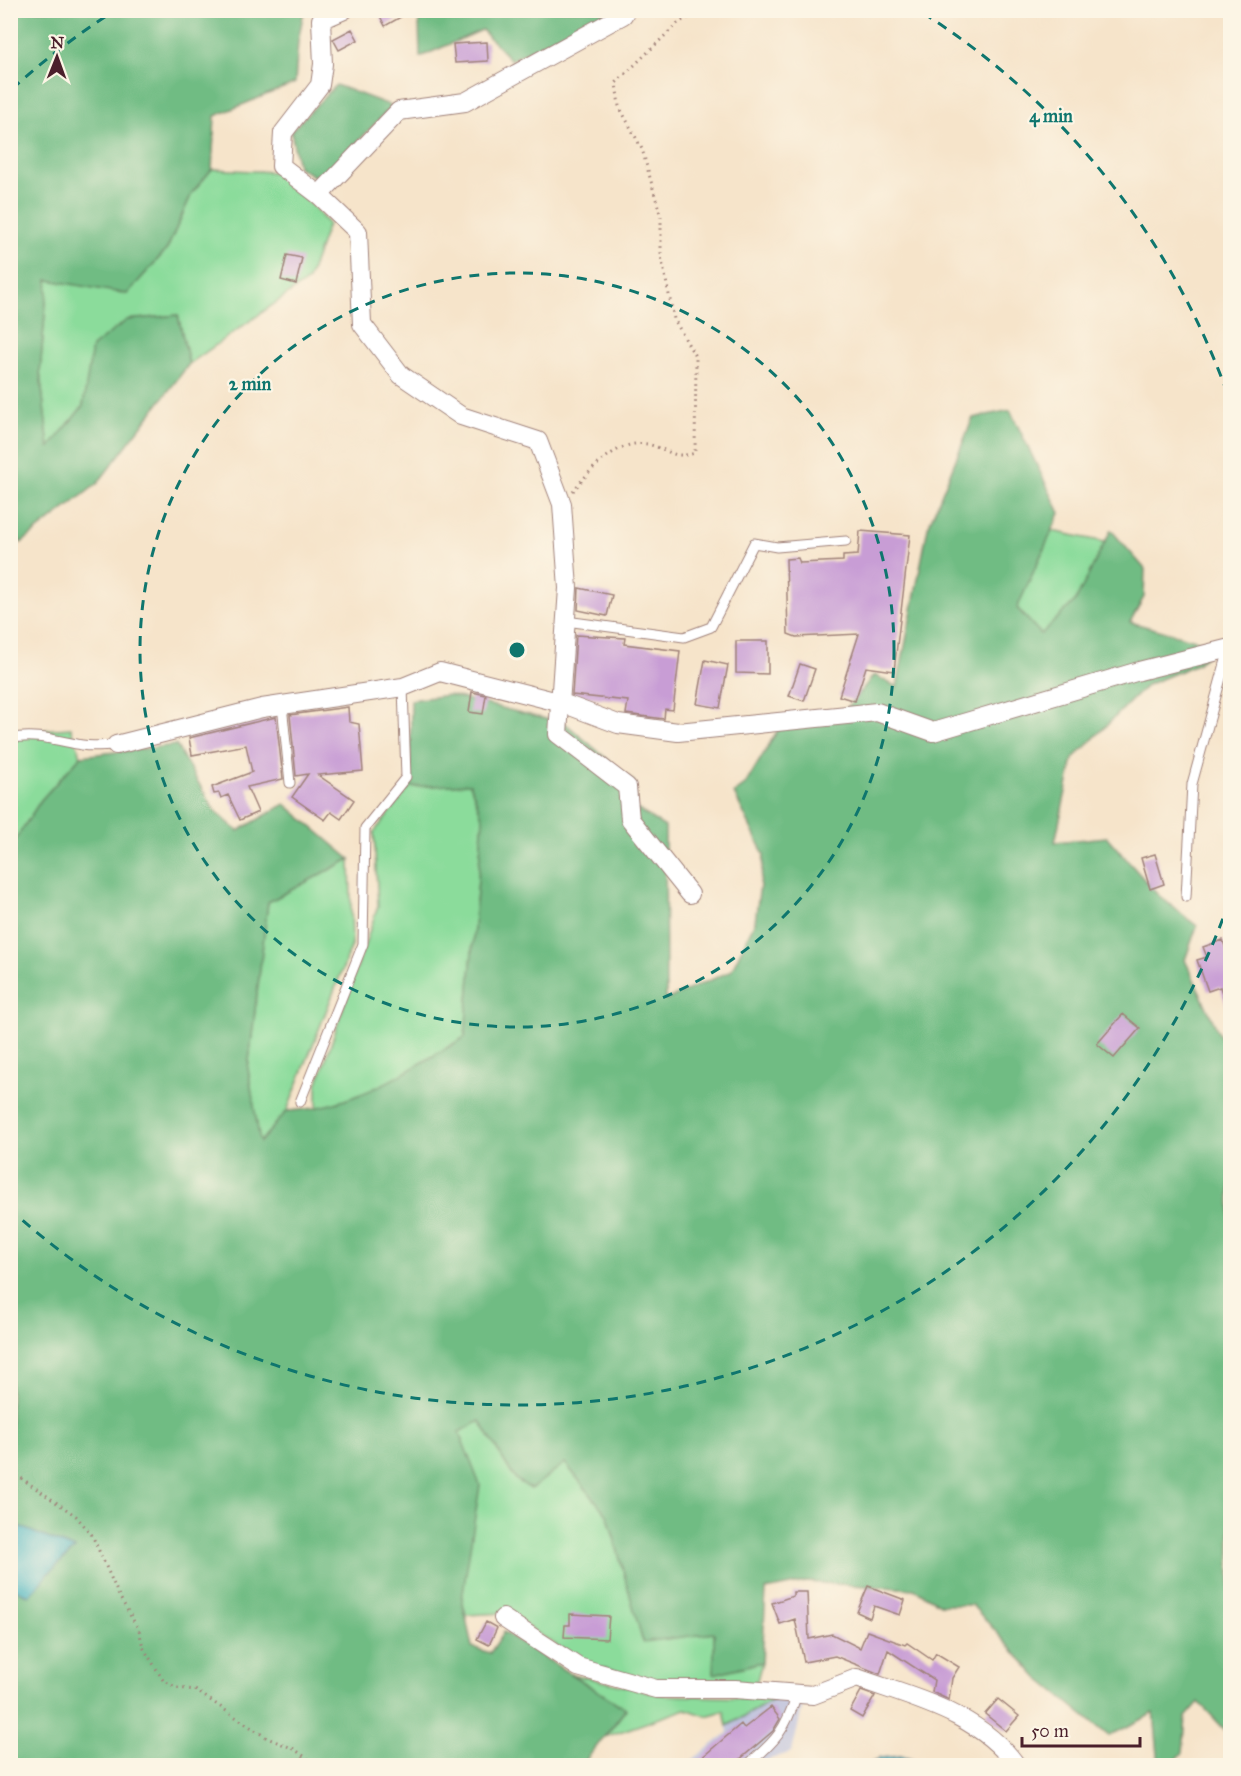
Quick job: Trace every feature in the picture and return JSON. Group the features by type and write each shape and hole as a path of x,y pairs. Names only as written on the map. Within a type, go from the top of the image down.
{"street":[{"path":"344,10 321,20 323,64 320,85 283,133 282,166 319,195 358,232 362,324 401,375 461,416 538,441 562,504 567,588 562,703 558,734 627,787 630,819 690,894"},
{"path":"319,195 399,111 465,102 623,15 626,10"},
{"path":"116,745 282,705 403,687 440,672 562,703 618,724 678,732 877,712 933,732 1139,671 1230,649"},
{"path":"503,1618 578,1667 656,1689 735,1689 813,1695 857,1678 964,1717 1008,1752 1017,1766"}],"lane":[{"path":"566,621 684,637 711,627 754,543 777,547 846,542"},
{"path":"1186,897 1192,784 1230,649"},
{"path":"300,1102 363,944 365,828 406,777 403,687"},
{"path":"282,705 290,783"},
{"path":"10,739 22,736 54,738 84,745 116,745"},
{"path":"746,1766 773,1744 789,1721 797,1694"}],"path":[{"path":"562,504 595,465 629,445 649,444 679,457 695,453 696,357 674,319 661,256 661,217 642,149 619,106 616,83 679,22 705,10"},
{"path":"10,1474 21,1478 76,1515 92,1535 119,1596 139,1630 143,1647 163,1680 177,1688 195,1690 267,1738 294,1749 311,1761 313,1766"}],"shaded area":[{"path":"775,1699 803,1705 792,1752 758,1765 684,1766 728,1733 727,1726"}],"green space":[{"path":"11,10 304,11 298,41 295,83 215,116 212,169 192,193 167,249 127,294 48,280 40,372 49,448 83,406 92,347 127,320 178,315 189,364 97,484 21,543 10,521"},
{"path":"432,10 609,11 511,60 482,30 420,57 419,19"},
{"path":"336,85 392,106 321,180 298,167 291,131"},
{"path":"212,169 275,172 312,205 328,224 308,280 189,364 178,315 127,320 93,347 83,406 49,448 40,372 48,279 127,294 167,249 192,193"},
{"path":"1010,410 1060,513 1017,608 1041,634 1076,600 1111,530 1145,569 1144,597 1130,622 1199,641 1223,638 1197,664 1147,685 1073,759 1055,842 1107,837 1157,894 1197,926 1185,960 1230,1058 1230,1675 1226,1678 1232,1704 1225,1730 1199,1702 1186,1717 1183,1753 1170,1765 1159,1765 1154,1713 1109,1736 1038,1678 972,1605 942,1605 914,1589 805,1582 766,1590 762,1662 714,1674 714,1633 643,1642 608,1516 565,1463 531,1489 515,1479 480,1421 459,1432 480,1485 462,1599 472,1647 490,1653 504,1632 626,1709 582,1765 11,1765 10,848 41,800 81,756 176,745 215,811 238,831 285,804 350,859 268,902 248,1069 260,1142 287,1111 335,1103 380,1086 465,1037 483,819 470,784 410,787 411,700 449,695 566,724 634,782 635,808 665,827 666,1000 731,971 755,922 764,855 734,793 745,785 779,728 847,708 874,675 897,687 928,527 973,418"},
{"path":"1052,531 1105,542 1076,600 1041,635 1017,608"},
{"path":"71,728 81,756 41,800 11,848 11,732"},
{"path":"470,784 483,819 465,1037 383,1086 317,1110 317,1085 378,906 374,832 410,787"},
{"path":"350,859 352,945 287,1111 259,1143 248,1069 268,902"},
{"path":"480,1421 515,1479 565,1463 608,1516 643,1641 715,1633 715,1673 762,1662 756,1684 655,1682 582,1662 506,1613 466,1615 462,1599 459,1432"},
{"path":"571,1674 664,1695 775,1699 727,1726 724,1711 706,1716 686,1709 605,1737 626,1709"}],"water":[{"path":"11,1523 75,1549 29,1596 11,1587"},
{"path":"902,1756 926,1765 868,1765 880,1758"}],"building":[{"path":"386,10 413,10 385,26 379,14"},
{"path":"352,29 358,40 339,50 333,39"},
{"path":"487,42 488,61 455,63 453,44"},
{"path":"287,255 302,258 296,284 281,280"},
{"path":"860,531 910,535 894,671 866,667 855,701 839,696 859,634 796,637 788,634 786,559 798,558 800,563 843,561 843,556 858,555"},
{"path":"579,588 612,595 607,616 578,610"},
{"path":"576,635 625,638 624,644 680,651 673,710 665,709 664,719 626,714 628,701 572,695"},
{"path":"736,641 768,641 768,674 736,673"},
{"path":"705,660 728,665 720,708 697,704"},
{"path":"800,664 815,669 804,701 789,696"},
{"path":"472,692 486,695 483,714 469,712"},
{"path":"348,707 349,722 359,724 363,771 318,775 354,800 341,819 331,812 325,820 292,797 308,774 296,776 290,715"},
{"path":"276,717 283,779 247,787 258,812 240,820 228,795 221,798 219,793 214,794 212,787 252,772 246,745 192,755 189,738"},
{"path":"1155,854 1164,884 1150,889 1141,858"},
{"path":"1223,940 1230,963 1230,1010 1228,1010 1220,987 1208,991 1197,960 1207,957 1203,947"},
{"path":"1123,1014 1140,1028 1114,1058 1097,1044"},
{"path":"868,1586 905,1600 900,1615 874,1606 870,1618 857,1612"},
{"path":"793,1592 807,1592 809,1639 832,1634 860,1648 867,1631 905,1645 907,1643 932,1660 936,1653 959,1667 952,1678 949,1700 932,1692 934,1680 888,1650 880,1674 835,1656 804,1662 795,1619 780,1624 772,1603 793,1596"},
{"path":"570,1614 609,1616 607,1639 564,1637 565,1625 570,1625"},
{"path":"486,1622 497,1628 489,1645 477,1639"},
{"path":"861,1691 875,1696 862,1718 850,1711"},
{"path":"998,1699 1019,1716 1006,1731 985,1714"},
{"path":"771,1707 780,1719 773,1731 732,1766 692,1766 741,1724 744,1728"}]}
